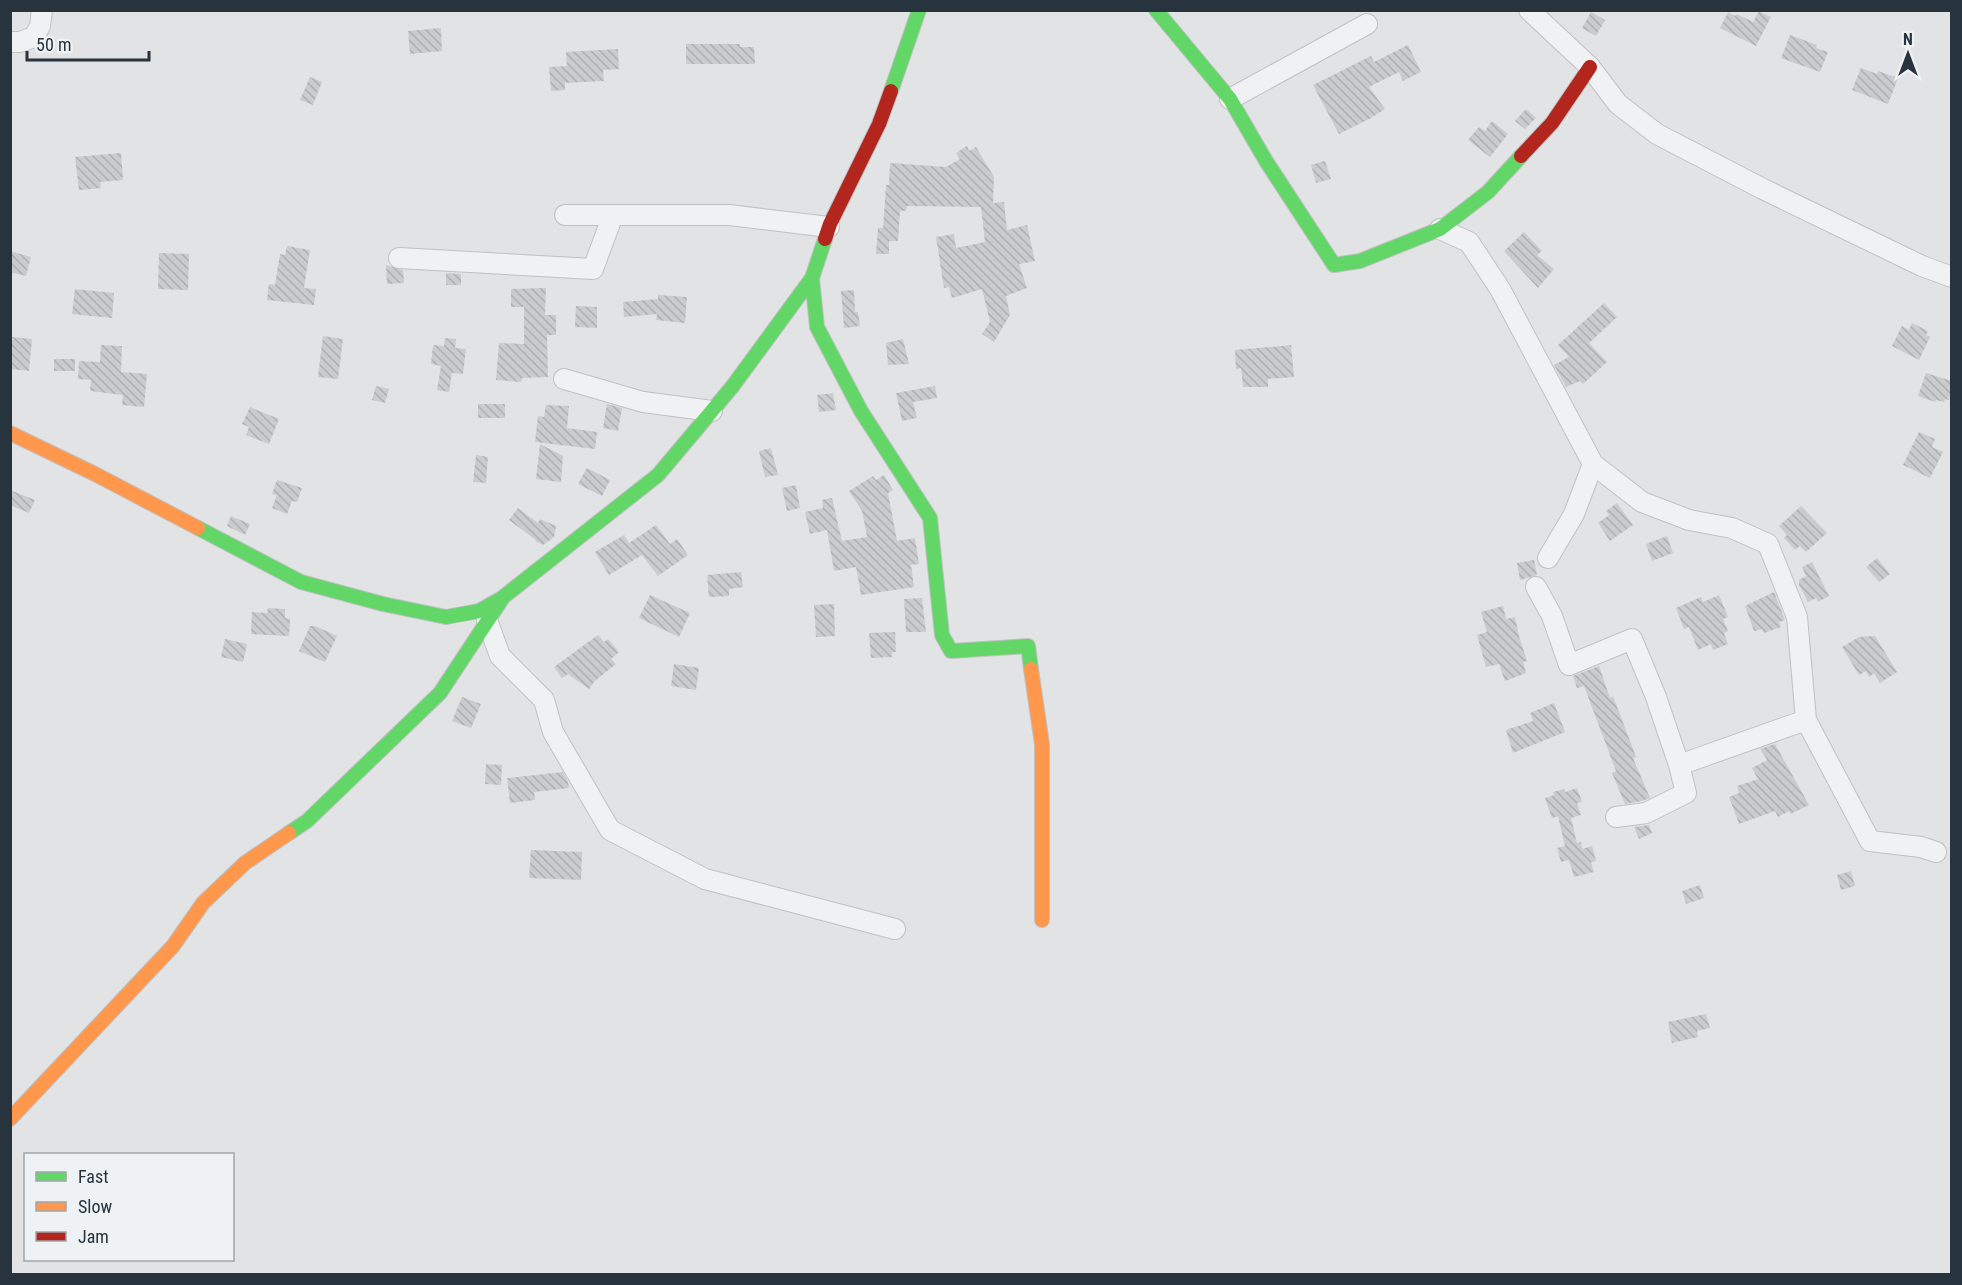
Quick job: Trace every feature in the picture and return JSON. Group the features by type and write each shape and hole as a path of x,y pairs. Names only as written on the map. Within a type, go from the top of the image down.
{"street":[{"path":"10,42 20,42 34,37 40,26 42,10"},
{"path":"10,433 95,474 301,582 383,604 446,617 479,611 502,598 658,475 732,387 812,278 829,227 879,124 919,10"},
{"path":"1155,10 1230,99 1266,160 1334,265 1360,261 1440,229 1488,192 1552,123 1590,67"},
{"path":"1529,10 1590,67 1618,104 1657,134 1763,189 1922,266 1952,277"},
{"path":"1230,99 1367,24"},
{"path":"565,215 729,215 829,227"},
{"path":"399,258 593,269 613,215"},
{"path":"1440,229 1469,242 1500,289 1593,464 1642,501 1689,520 1732,528 1768,544 1797,617 1806,720 1870,841 1921,847 1936,852"},
{"path":"812,278 817,327 839,372 861,411 930,518 942,634 951,651 1028,646 1042,744 1042,920"},
{"path":"564,379 643,402 712,411"},
{"path":"1548,558 1574,514 1593,464"},
{"path":"1536,587 1552,616 1569,665 1632,639 1656,697 1686,793 1646,813 1616,817"},
{"path":"10,1119 173,946 203,903 245,863 307,821 440,693 502,598"},
{"path":"487,620 500,656 544,700 553,732 610,830 705,879 895,929"},
{"path":"1679,765 1806,720"}],"building":[{"path":"1759,11 1771,17 1756,46 1720,28 1728,12 1753,22"},
{"path":"1591,12 1605,20 1596,36 1582,28"},
{"path":"441,28 442,51 410,54 408,31"},
{"path":"1790,35 1817,45 1816,48 1828,52 1820,72 1781,58"},
{"path":"686,44 740,44 740,47 754,47 755,64 686,64"},
{"path":"1408,45 1421,72 1403,81 1399,72 1369,87 1385,109 1339,134 1313,85 1371,56 1374,62"},
{"path":"618,49 619,69 603,70 604,81 565,83 565,90 551,91 549,67 567,66 566,52"},
{"path":"1861,68 1898,78 1888,104 1852,90"},
{"path":"310,77 322,82 313,105 300,100"},
{"path":"1526,109 1536,118 1525,129 1515,121"},
{"path":"1492,121 1508,134 1490,157 1468,140 1479,127 1485,131"},
{"path":"967,146 969,151 976,147 994,177 993,203 1004,202 1007,230 1027,225 1035,261 1019,264 1027,288 1006,296 1010,315 994,342 982,334 990,322 982,289 952,298 949,287 944,288 936,237 954,234 956,248 985,242 981,207 907,206 906,211 900,211 898,241 889,241 889,254 876,254 878,228 883,228 890,163 946,167 960,159 956,153"},
{"path":"121,153 123,180 100,182 101,188 79,190 75,157"},
{"path":"1325,161 1331,179 1316,183 1311,165"},
{"path":"1524,232 1542,251 1537,255 1554,269 1538,288 1504,251"},
{"path":"287,246 310,250 304,288 316,289 314,305 267,300 269,284 275,285 280,254 285,255"},
{"path":"10,251 31,257 26,276 10,272"},
{"path":"159,253 189,254 188,290 158,289"},
{"path":"386,265 403,270 404,283 387,284"},
{"path":"446,273 461,274 461,285 446,285"},
{"path":"546,288 545,315 556,315 556,335 547,335 548,377 522,378 521,382 496,380 499,343 524,344 524,307 511,307 511,289"},
{"path":"75,289 114,293 112,318 72,314"},
{"path":"854,290 855,312 858,312 860,326 844,328 841,291"},
{"path":"658,295 687,297 685,323 656,320 657,314 624,317 623,302 658,299"},
{"path":"1604,303 1617,317 1589,343 1607,362 1583,384 1580,381 1566,387 1554,365 1569,357 1558,345"},
{"path":"576,306 597,307 597,328 575,327"},
{"path":"1912,323 1928,331 1926,335 1930,337 1919,360 1892,346 1902,326 1909,330"},
{"path":"323,336 343,339 338,379 318,377"},
{"path":"12,337 32,339 29,371 10,369"},
{"path":"445,338 456,339 455,348 466,349 463,374 452,373 449,392 437,390 441,366 431,364 433,345 444,346"},
{"path":"903,339 909,364 888,365 886,343"},
{"path":"101,345 122,346 121,372 147,374 144,407 122,405 123,395 90,391 91,380 78,379 79,361 100,362"},
{"path":"1291,345 1294,377 1268,379 1268,387 1243,387 1241,368 1236,369 1235,350"},
{"path":"54,359 75,359 75,371 54,371"},
{"path":"1926,373 1952,381 1949,400 1945,399 1944,402 1936,400 1935,402 1918,396"},
{"path":"376,386 389,389 385,403 372,400"},
{"path":"935,386 937,398 913,402 917,418 902,421 896,393"},
{"path":"833,393 836,410 819,412 817,395"},
{"path":"478,404 505,404 505,418 478,418"},
{"path":"607,404 622,408 618,431 603,428"},
{"path":"546,405 569,406 567,428 597,432 595,449 535,442 538,416 544,417"},
{"path":"250,407 279,419 269,444 246,435 249,427 242,424"},
{"path":"1919,432 1935,439 1932,447 1943,452 1930,478 1903,465"},
{"path":"540,444 563,456 561,482 536,479"},
{"path":"771,448 778,475 765,477 759,451"},
{"path":"476,455 488,457 486,483 473,482"},
{"path":"587,468 610,480 602,496 578,484"},
{"path":"884,475 893,490 888,493 897,541 915,538 919,564 911,565 914,587 861,595 856,567 834,571 827,530 810,534 805,512 823,508 822,500 832,498 842,541 867,537 862,511 849,491 873,476 876,480"},
{"path":"277,480 302,488 297,502 292,501 287,514 272,508 277,495 272,494"},
{"path":"796,485 800,508 787,511 782,488"},
{"path":"10,490 35,500 29,513 10,505"},
{"path":"1617,503 1633,525 1610,541 1598,523 1609,515 1606,511"},
{"path":"1801,506 1827,533 1806,552 1800,546 1795,550 1784,538 1787,535 1779,526"},
{"path":"518,508 538,523 540,519 556,526 554,537 543,545 535,541 509,520"},
{"path":"231,516 250,524 245,535 227,526"},
{"path":"656,525 670,544 677,539 688,555 658,576 642,555 609,575 595,552 624,535 629,543"},
{"path":"1667,536 1673,553 1652,561 1646,544"},
{"path":"1877,558 1890,574 1879,582 1866,567"},
{"path":"1534,560 1537,575 1520,580 1517,563"},
{"path":"1812,562 1829,596 1818,602 1816,598 1808,602 1799,585 1799,580 1806,576 1802,567"},
{"path":"741,572 743,587 729,589 729,596 709,597 707,575"},
{"path":"1774,592 1785,620 1779,622 1781,627 1764,633 1762,629 1754,631 1745,606"},
{"path":"650,595 690,613 679,637 639,618"},
{"path":"1719,595 1728,617 1723,619 1728,631 1724,633 1728,644 1713,650 1711,644 1698,650 1689,627 1684,629 1676,608 1701,597 1703,602"},
{"path":"922,598 926,632 906,632 904,599"},
{"path":"834,604 835,636 816,637 814,605"},
{"path":"1503,606 1506,619 1515,617 1527,661 1523,662 1526,673 1505,681 1499,664 1486,667 1477,635 1487,632 1481,612"},
{"path":"268,608 285,609 285,618 290,619 289,636 251,634 252,612 267,613"},
{"path":"310,626 337,636 325,662 299,651"},
{"path":"895,632 896,652 892,652 892,657 871,658 869,633"},
{"path":"598,635 604,642 608,639 619,652 611,659 616,664 589,689 568,674 562,678 554,667"},
{"path":"1875,636 1897,672 1880,683 1874,673 1869,677 1866,671 1859,675 1842,647 1859,637"},
{"path":"225,639 247,644 243,662 221,657"},
{"path":"674,664 699,668 696,690 671,686"},
{"path":"1599,666 1610,698 1613,696 1636,757 1633,758 1650,798 1642,801 1625,804 1612,773 1616,771 1584,686 1577,688 1573,676"},
{"path":"462,697 481,704 471,728 452,721"},
{"path":"1554,703 1565,732 1513,753 1506,730 1533,721 1530,713"},
{"path":"1775,744 1809,805 1790,814 1789,811 1778,817 1775,811 1739,824 1729,797 1739,793 1737,786 1758,779 1752,768 1767,760 1760,749"},
{"path":"486,764 502,765 501,785 485,784"},
{"path":"563,772 569,788 534,792 535,800 510,803 507,778"},
{"path":"1577,788 1582,802 1577,803 1581,815 1571,818 1577,843 1581,842 1582,849 1592,846 1596,861 1591,862 1594,872 1574,877 1569,860 1561,862 1557,848 1565,846 1558,816 1552,818 1545,798 1554,795 1553,792 1564,789 1565,792"},
{"path":"1649,825 1652,833 1639,839 1634,827"},
{"path":"531,850 582,852 581,880 529,878"},
{"path":"1851,871 1855,886 1841,890 1837,875"},
{"path":"1700,885 1704,898 1686,904 1682,891"},
{"path":"1706,1014 1710,1028 1697,1031 1698,1037 1672,1043 1668,1022"}],"traffic: fast":[{"path":"891,91 919,10"},
{"path":"1156,10 1230,99 1266,161 1334,265 1360,261 1440,229 1488,192 1521,156"},
{"path":"198,528 301,582 383,604 446,617 479,611 502,598 658,475 732,387 812,278 825,239"},
{"path":"812,278 817,327 861,411 930,518 942,635 951,651 1028,646 1031,669"},
{"path":"289,833 307,821 440,693 502,599"}],"traffic: slow":[{"path":"10,433 198,528"},
{"path":"1031,669 1042,744 1042,920"},
{"path":"10,1119 173,946 203,903 245,863 289,833"}],"traffic: jam":[{"path":"1521,156 1552,123 1590,67"},
{"path":"825,239 830,224 879,124 891,91"}]}
